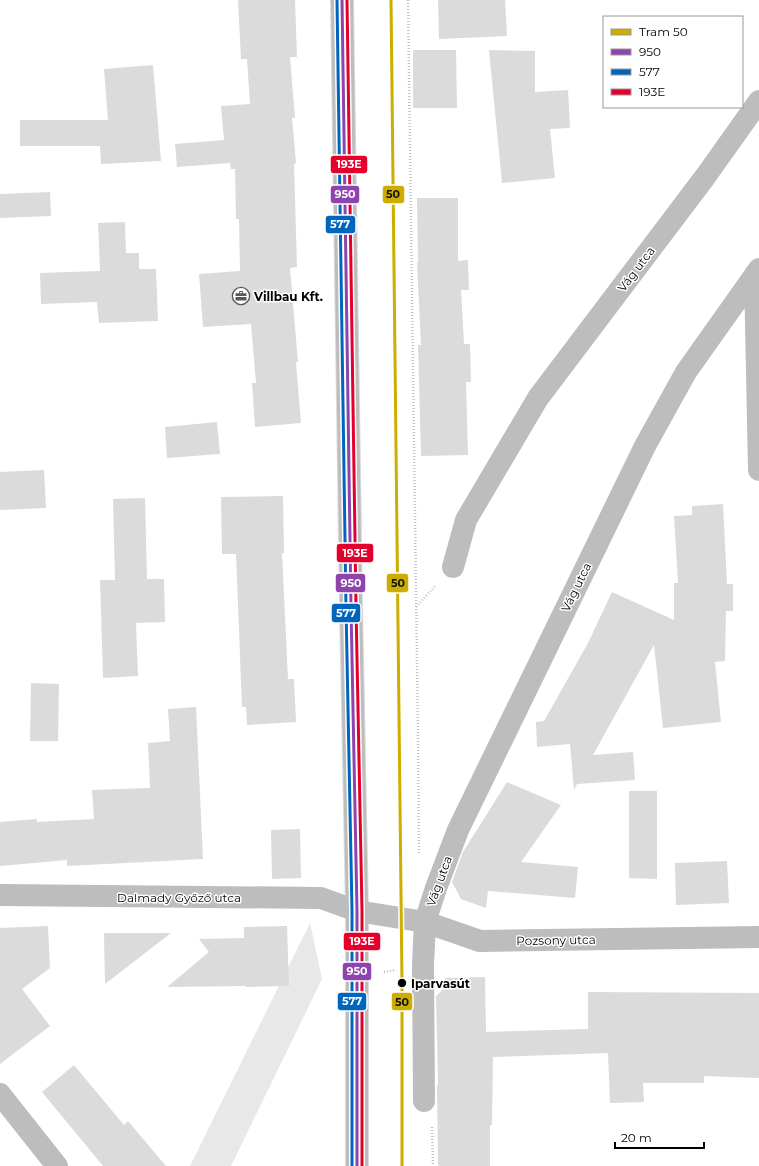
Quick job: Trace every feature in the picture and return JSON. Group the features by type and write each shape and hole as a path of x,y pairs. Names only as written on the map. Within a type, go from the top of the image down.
{"street":[{"path":"342,0 357,910 357,1166"},
{"name":"Vág utca","path":"453,567 466,520 538,398 705,178 759,101"},
{"path":"757,272 759,470"},
{"name":"Vág utca","path":"424,1101 422,966 425,922 458,830 645,446 686,372 757,272"},
{"name":"Dalmady Győző utca","path":"0,895 321,898 357,910"},
{"name":"Pozsony utca","path":"357,910 425,922 480,941 759,937"},
{"path":"0,1094 57,1166"}],"path":[{"path":"408,0 419,857"},
{"path":"379,972 422,966"},
{"path":"424,1101 432,1101 433,1166"}],"shaded area":[{"path":"310,923 322,979 231,1166 190,1166"}],"building":[{"path":"238,0 295,0 297,57 290,57 295,118 292,118 296,163 294,164 297,267 290,268 298,362 296,362 301,423 255,427 252,383 256,383 251,324 203,327 199,274 240,271 239,219 236,219 235,169 231,169 230,163 177,167 175,144 224,140 221,106 250,104 247,59 241,59"},
{"path":"438,0 505,0 507,36 439,39"},
{"path":"413,50 456,50 457,108 413,108"},
{"path":"489,50 535,51 535,92 568,90 570,128 550,129 555,178 502,183"},
{"path":"153,65 161,161 101,164 100,146 20,146 20,120 108,120 104,69"},
{"path":"50,192 51,216 0,218 0,194"},
{"path":"417,198 458,198 458,261 468,260 469,290 461,290 464,344 470,344 471,382 466,382 468,455 421,456 418,345 421,345 417,263"},
{"path":"125,222 126,253 139,253 139,269 156,269 158,321 99,323 97,302 41,304 40,273 100,271 98,223"},
{"path":"217,422 220,454 167,458 165,427"},
{"path":"44,470 46,508 0,510 0,472"},
{"path":"283,496 284,553 282,553 288,679 294,679 296,722 247,725 246,707 242,707 236,554 222,554 221,497"},
{"path":"145,498 147,579 164,579 165,622 136,623 138,676 103,678 100,580 115,580 113,499"},
{"path":"723,504 727,584 733,584 733,611 726,611 725,661 715,662 721,722 663,728 654,645 593,755 633,752 635,780 577,784 574,790 570,744 537,747 536,722 544,721 588,643 612,592 674,620 674,583 678,583 674,516 692,515 692,506"},
{"path":"31,683 59,684 58,741 30,741"},
{"path":"196,707 203,859 67,866 67,860 0,866 0,822 37,819 37,822 94,819 92,790 150,788 148,743 170,741 168,709"},
{"path":"507,782 561,805 521,862 578,867 575,898 488,891 486,908 461,899 452,882 463,852"},
{"path":"629,791 657,791 657,879 629,878"},
{"path":"300,829 301,878 272,879 271,830"},
{"path":"727,861 729,903 676,905 675,863"},
{"path":"48,926 50,968 22,989 50,1026 0,1064 0,928"},
{"path":"287,926 289,986 167,987 209,952 199,939 244,938 244,927"},
{"path":"104,933 171,933 105,984"},
{"path":"485,977 486,1032 588,1029 588,992 759,993 759,1078 704,1076 704,1083 643,1083 644,1102 610,1103 608,1053 493,1057 490,1166 438,1166 436,996 445,987 445,978"},
{"path":"74,1065 124,1125 128,1121 166,1166 103,1166 42,1092"}],"tram line":[{"name":"50","path":"391,0 402,983 402,1166"}],"transit line":[{"name":"577","path":"337,0 352,911 352,1166"},
{"name":"950","path":"342,0 357,911 357,1166"},
{"name":"193E","path":"347,0 362,911 362,1166"}],"place":[{"name":"Villbau Kft.","path":"241,296"},
{"name":"Iparvasút","path":"402,983"}]}
